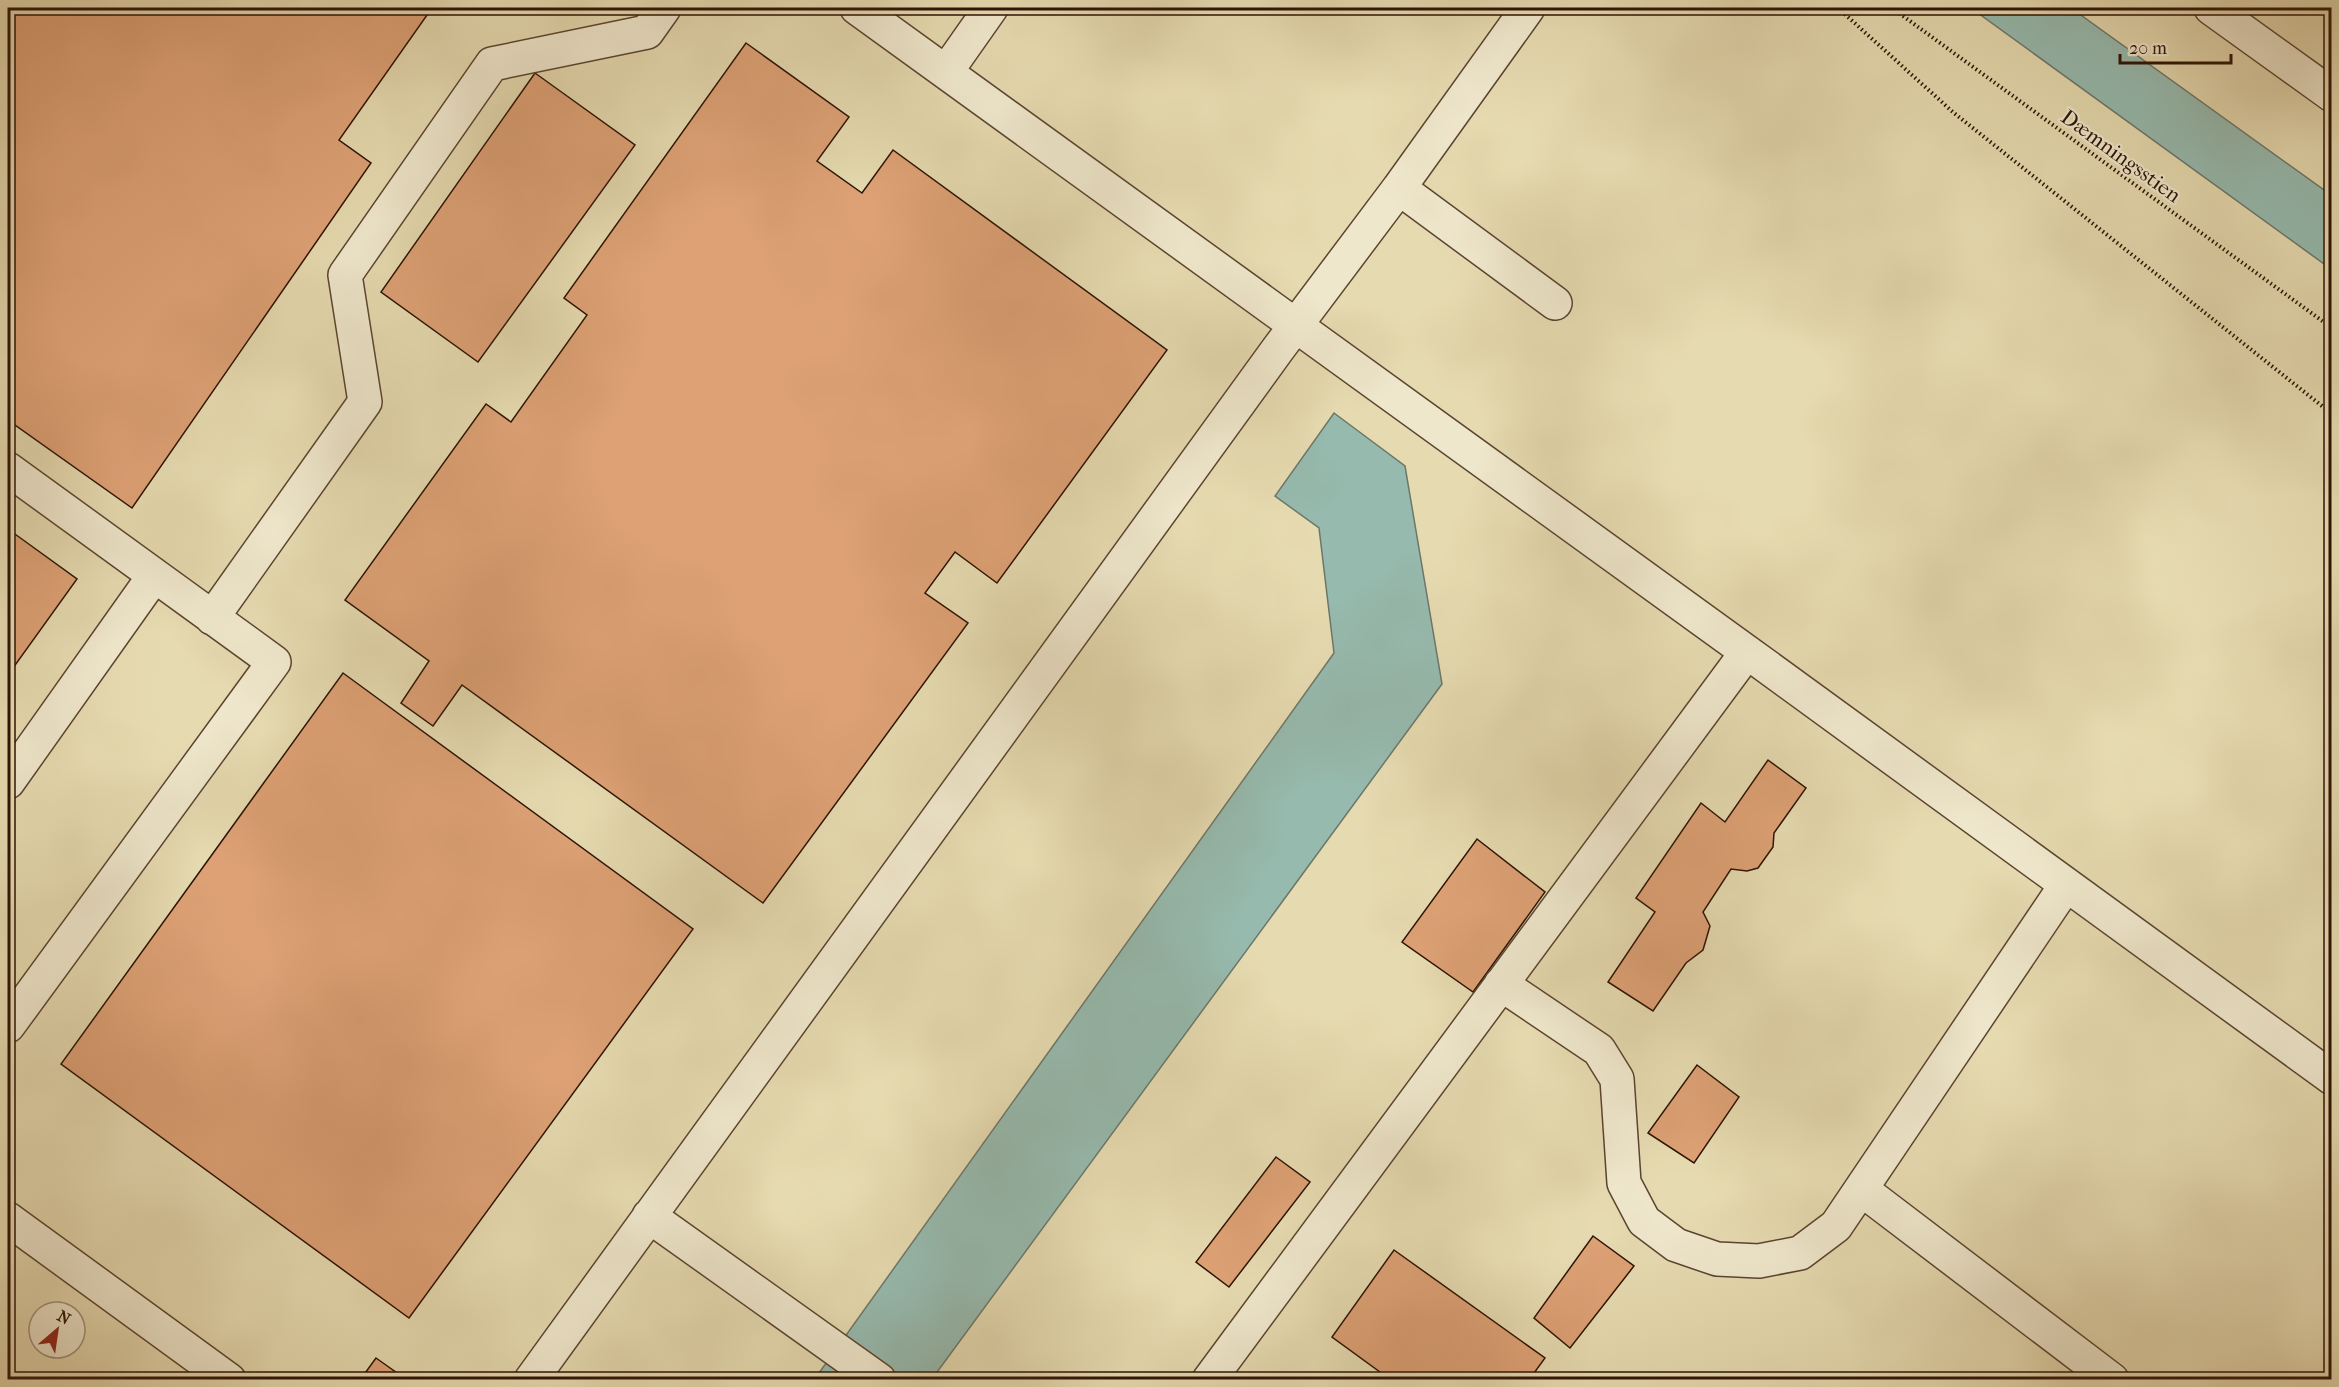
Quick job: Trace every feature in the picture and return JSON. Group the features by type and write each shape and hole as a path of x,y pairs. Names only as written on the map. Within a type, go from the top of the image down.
{"street":[{"path":"212,618 365,402 345,275 492,64 647,32 664,8"},
{"path":"857,8 2331,1078"},
{"path":"946,72 991,8"},
{"path":"531,1380 1528,8"},
{"path":"2211,8 2331,95"},
{"path":"1399,188 1555,303"},
{"path":"8,469 274,662 8,1026"},
{"path":"8,783 154,576"},
{"path":"1209,1380 1747,652"},
{"path":"1501,984 1599,1050 1617,1079 1624,1184 1644,1221 1676,1245 1717,1259 1759,1261 1800,1253 1836,1226 2066,885"},
{"path":"1861,1189 2112,1380"},
{"path":"649,1216 879,1380"},
{"path":"8,1219 229,1380"}],"path":[{"path":"1838,8 1954,113 2331,414"},
{"name":"Dæmningsstien","path":"1892,8 2331,328"}],"water":[{"path":"1971,8 2071,8 2331,195 2331,269"},
{"path":"1334,413 1405,466 1442,684 932,1379 814,1380 1334,653 1319,528 1275,496"}],"building":[{"path":"13,8 432,8 339,140 371,163 132,508 8,420 8,15"},
{"path":"746,43 849,117 817,161 862,193 893,150 1167,350 997,583 955,552 925,593 968,623 763,903 462,685 433,726 401,703 429,661 345,600 486,404 511,422 587,315 564,298"},
{"path":"535,73 635,145 478,362 381,292"},
{"path":"8,529 77,579 8,675"},
{"path":"343,673 693,929 409,1318 61,1064"},
{"path":"1768,760 1806,788 1774,833 1773,847 1758,868 1747,871 1731,869 1703,912 1710,926 1703,950 1686,963 1653,1011 1608,982 1655,912 1636,898 1701,803 1725,822"},
{"path":"1477,839 1545,892 1473,992 1402,942"},
{"path":"1697,1065 1739,1097 1694,1163 1648,1133"},
{"path":"1276,1157 1310,1182 1229,1287 1196,1262"},
{"path":"1593,1236 1634,1266 1570,1348 1534,1318"},
{"path":"1394,1250 1545,1358 1529,1380 1391,1380 1332,1337"},
{"path":"376,1358 407,1380 360,1380"}]}
